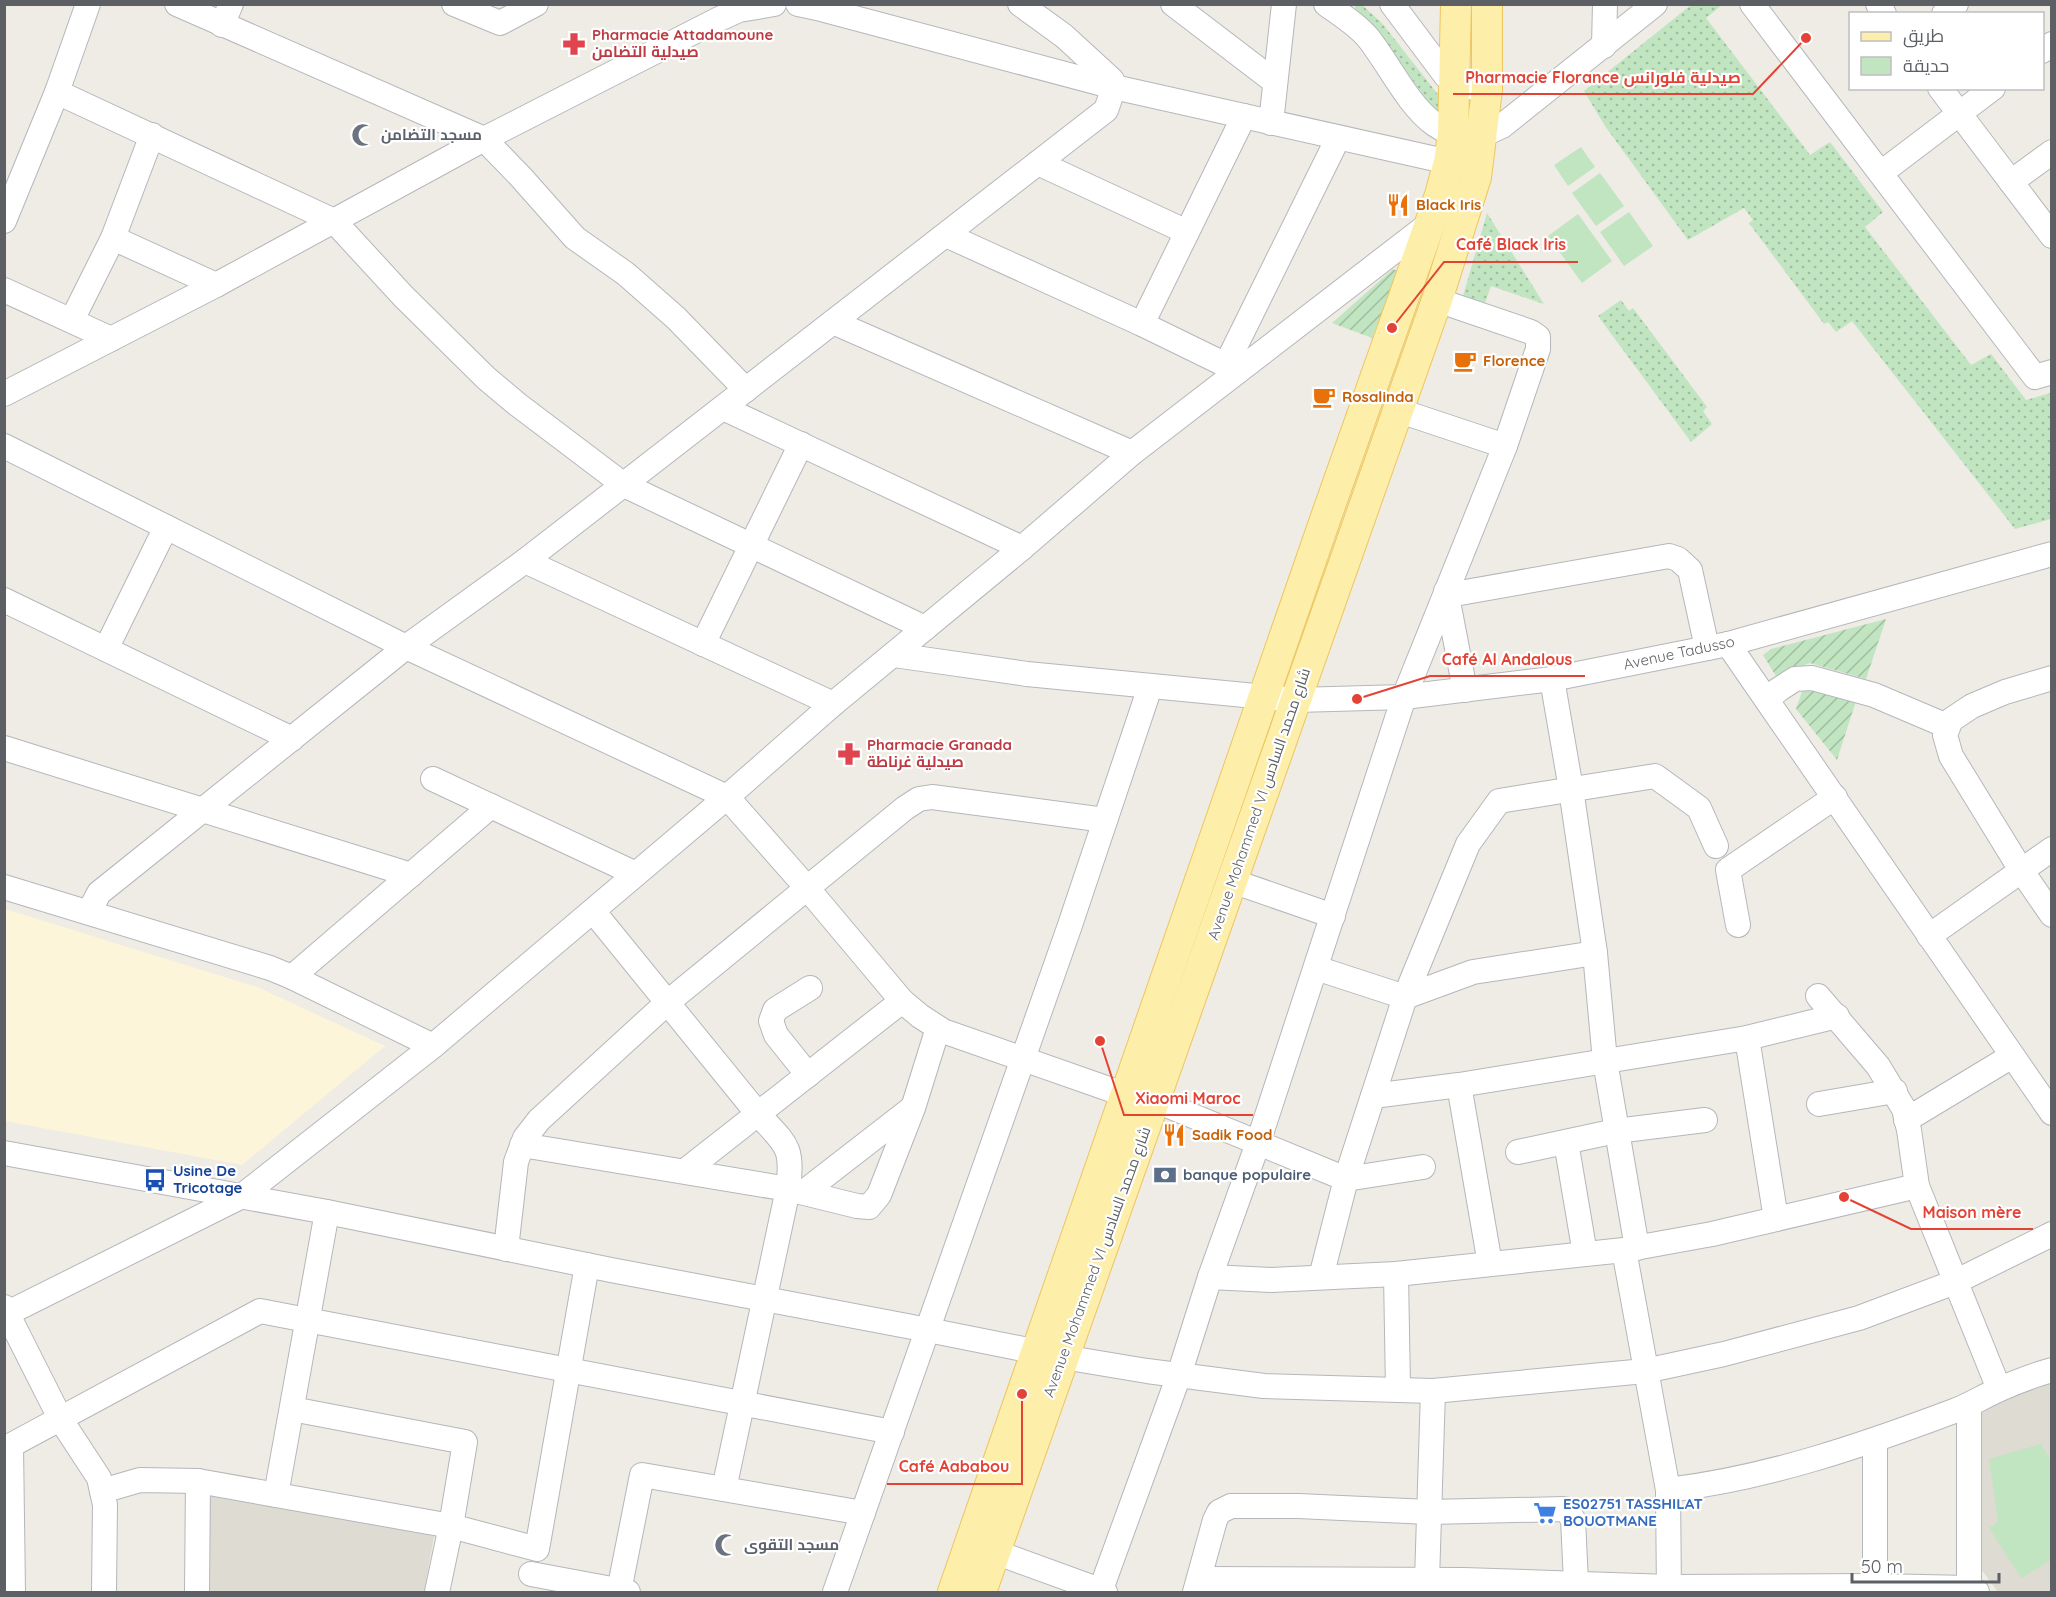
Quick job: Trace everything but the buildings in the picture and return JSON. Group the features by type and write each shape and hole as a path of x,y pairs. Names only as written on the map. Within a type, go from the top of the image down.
{"main road":[{"name":"Avenue Mohammed VI شارع محمد السادس","path":"1140,1097 1232,881 1437,300 1476,177 1462,144 1455,83 1456,4"},
{"name":"Avenue Mohammed VI شارع محمد السادس","path":"952,1593 1050,1354 1135,1159 1140,1097 1265,697 1429,224 1487,90 1487,4"},
{"name":"Avenue Mohammed VI شارع محمد السادس","path":"981,1593 995,1552 1050,1354"}],"street":[{"path":"4,221 57,92 88,4"},
{"path":"177,4 226,15 484,139 575,238 626,274 676,318 746,390"},
{"path":"454,4 500,23 536,4"},
{"path":"4,394 216,285 484,139 739,10 774,4"},
{"path":"798,4 1114,87 1338,138 1462,144 1502,126 1655,4"},
{"path":"89,912 99,893 406,647 525,561 1106,110 1114,87 1112,80 1064,36 1020,4"},
{"path":"1173,4 1275,82"},
{"path":"1271,123 1284,4"},
{"path":"1392,4 1438,68 1455,83 1469,88 1487,90"},
{"path":"1604,45 1605,4"},
{"path":"1752,4 2035,376 2052,372"},
{"path":"1329,5 1362,32 1426,119 1462,144"},
{"path":"1941,90 2052,236"},
{"path":"1881,173 1990,90"},
{"path":"57,92 334,220 403,296 486,378 624,485 925,628"},
{"path":"1142,324 1244,116"},
{"path":"72,320 113,238 152,135"},
{"path":"1228,371 1338,138"},
{"path":"2011,182 2052,152"},
{"path":"1038,163 1187,232"},
{"path":"104,1593 105,1505 99,1478 61,1420 5,1312 242,1196 433,1046 727,797 833,704 1022,548 1228,371 1429,224"},
{"path":"946,235 1142,324 1228,371"},
{"path":"113,238 216,285"},
{"path":"4,290 111,339"},
{"path":"995,1552 1102,1592 1179,1376 1209,1277 1258,1143 1404,697 1505,446 1539,349 1538,337 1531,332 1437,300"},
{"path":"833,322 1132,453"},
{"path":"723,408 1022,548"},
{"path":"1397,410 1505,446"},
{"path":"703,644 801,444"},
{"path":"4,446 406,647 727,797 902,1001 938,1028 1023,1060 1140,1097 1346,1179 1423,1167"},
{"path":"106,649 166,527"},
{"name":"Avenue Tadusso","path":"894,655 1027,674 1296,700 1404,697 1552,679 1717,646 2052,554"},
{"path":"1446,591 1460,593 1669,556 1678,559 1690,570 1717,646 1767,700 2052,1113"},
{"path":"525,561 833,704"},
{"path":"1446,591 1465,690"},
{"path":"4,600 292,739"},
{"path":"1767,700 1796,679 1812,678 1874,695 1947,726"},
{"path":"2052,678 2005,692 1972,706 1947,726 1945,735 1951,756 2021,870 2052,915"},
{"path":"1552,679 1595,953 1605,1061 1616,1131 1645,1371 1668,1490 1669,1590"},
{"path":"835,1593 1023,1060 1150,687"},
{"path":"4,748 411,875"},
{"path":"1322,1277 1346,1179 1405,997 1468,844 1499,801 1655,776 1699,808 1716,846"},
{"path":"433,779 636,874"},
{"path":"506,1249 516,1162 525,1138 539,1120 668,1002 905,808 919,800 932,797 1105,820"},
{"path":"1738,925 1728,870 1835,798"},
{"path":"292,977 491,806"},
{"path":"1929,936 2052,849"},
{"path":"1232,881 1333,916"},
{"path":"4,887 292,977 433,1046"},
{"path":"593,911 758,1114 787,1146 790,1156 796,1190 765,1299 724,1489"},
{"path":"1316,968 1405,997 1473,972 1595,953"},
{"path":"808,1075 776,1035 771,1022 775,1010 810,988"},
{"path":"1818,996 1878,1066 1904,1109 1917,1186 1999,1389"},
{"path":"686,1171 902,1001"},
{"path":"1373,1096 1459,1085 1747,1038 1837,1016"},
{"path":"522,1145 796,1190 869,1207 882,1187 913,1108 938,1028"},
{"path":"1747,1038 1776,1220"},
{"path":"1906,1120 2012,1056"},
{"path":"1459,1085 1490,1264"},
{"path":"1819,1104 1895,1091"},
{"path":"796,1190 913,1108"},
{"path":"1518,1152 1616,1131 1705,1120"},
{"path":"1566,1142 1585,1254"},
{"path":"4,1153 327,1212 587,1265 1050,1354 1179,1376 1264,1386 1433,1391 1645,1371 1724,1354 1859,1318 1955,1282 2052,1233"},
{"path":"1209,1277 1271,1280 1396,1274 1630,1249 1776,1220 1917,1186"},
{"path":"276,1495 327,1212"},
{"path":"587,1265 530,1583 624,1592 642,1475 863,1513"},
{"path":"1396,1274 1398,1389"},
{"path":"13,1593 8,1448 260,1311 892,1432"},
{"path":"1668,1490 1707,1485 1759,1474 1875,1441 1969,1406 1999,1389 2052,1370"},
{"path":"1427,1580 1433,1391"},
{"path":"1576,1583 1573,1519 1565,1509 1429,1512 1298,1506 1225,1507 1215,1520 1197,1586 1358,1586 1427,1580 1463,1586 1576,1583 1669,1590 1973,1590 1969,1406"},
{"path":"292,1409 465,1442 437,1593"},
{"path":"1875,1441 1875,1589"},
{"path":"102,1491 140,1480 198,1481 451,1526 537,1549"},
{"path":"197,1593 198,1481"}],"shaded area":[{"path":"5,909 257,987 385,1046 242,1165 5,1121"},
{"path":"2051,1382 2051,1592 1998,1592 1978,1565 1979,1411"},
{"path":"207,1494 434,1536 424,1592 208,1592"}],"green space":[{"path":"1357,5 1362,5 1382,23 1443,101 1438,112 1370,22 1356,12"},
{"path":"1691,5 1722,5 1706,18 1810,155 1830,142 1883,212 1865,227 1971,365 1991,354 2026,400 2051,393 2051,519 2015,529 1852,321 1836,332 1828,322 1824,324 1749,223 1753,220 1744,208 1688,240 1605,126 1584,91"},
{"path":"1581,147 1595,167 1568,186 1554,165"},
{"path":"1600,173 1624,206 1596,226 1572,193"},
{"path":"1629,212 1653,246 1624,266 1600,232"},
{"path":"1487,213 1544,304 1491,286 1485,303 1463,296"},
{"path":"1578,214 1612,261 1582,283 1548,236"},
{"path":"1393,269 1398,271 1372,338 1332,323"},
{"path":"1621,300 1629,311 1633,308 1707,407 1703,411 1712,424 1691,442 1598,316"},
{"path":"1886,619 1866,679 1810,663 1776,676 1763,655 1771,649"},
{"path":"1804,686 1856,701 1837,760 1796,709"},
{"path":"2041,1444 2051,1461 2051,1560 2021,1578 1989,1528 1998,1522 1989,1459"}],"place":[{"name":"Pharmacie Florance صيدلية فلورانس","path":"1806,38"},
{"name":"Pharmacie Attadamoune صيدلية التضامن","path":"574,44"},
{"name":"مسجد التضامن","path":"363,135"},
{"name":"Black Iris","path":"1398,205"},
{"name":"Café Black Iris","path":"1392,328"},
{"name":"Florence","path":"1465,361"},
{"name":"Rosalinda","path":"1324,397"},
{"name":"Café Al Andalous","path":"1357,699"},
{"name":"Pharmacie Granada صيدلية غرناطة","path":"849,754"},
{"name":"Xiaomi Maroc","path":"1100,1041"},
{"name":"Sadik Food","path":"1174,1135"},
{"name":"banque populaire","path":"1165,1175"},
{"name":"Usine De Tricotage","path":"155,1180"},
{"name":"Maison mère","path":"1844,1197"},
{"name":"Café Aababou","path":"1022,1394"},
{"name":"ES02751 TASSHILAT BOUOTMANE","path":"1545,1513"},
{"name":"مسجد التقوى","path":"726,1545"}]}
